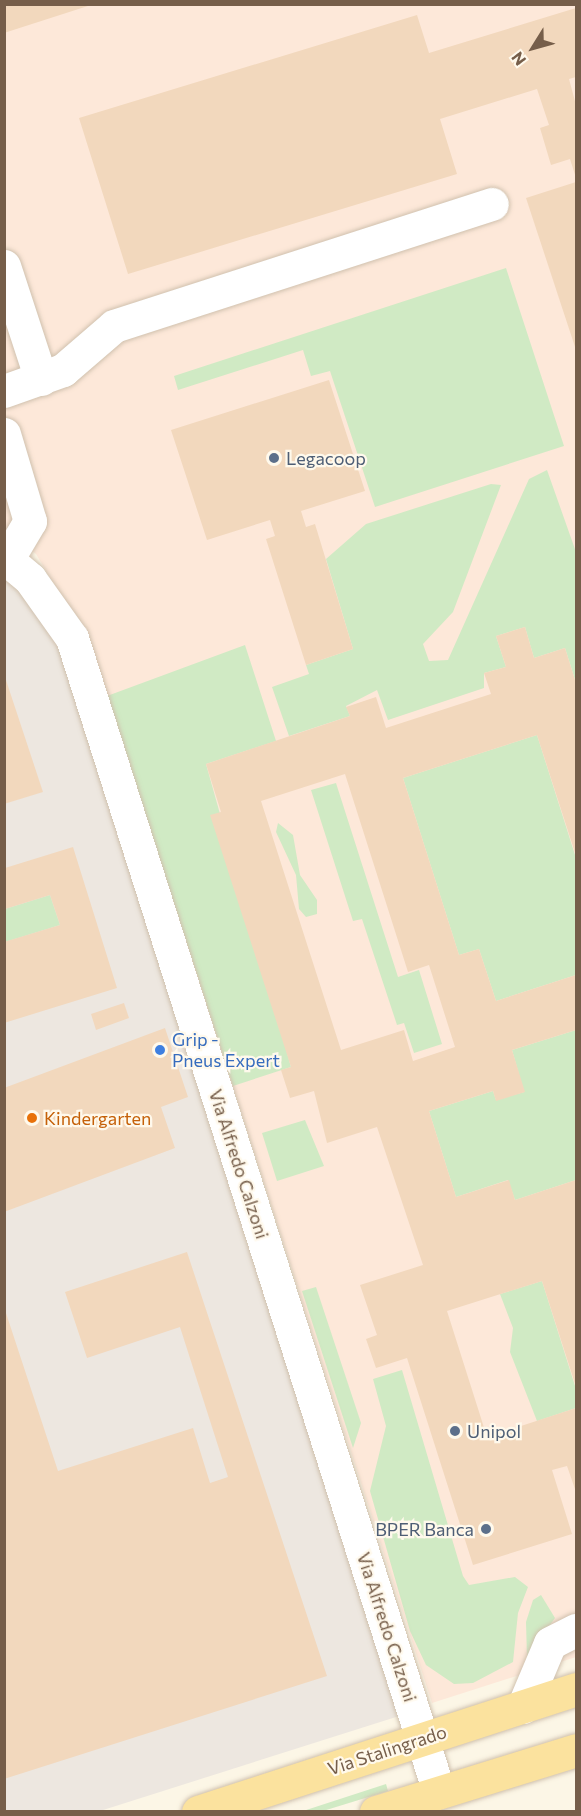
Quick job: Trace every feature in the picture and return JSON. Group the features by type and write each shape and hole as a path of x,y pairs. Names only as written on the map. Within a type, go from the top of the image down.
{"main road":[{"name":"Via Stalingrado","path":"198,1812 576,1689"},
{"path":"376,1812 569,1754"}],"street":[{"path":"4,391 63,370 114,326 492,204"},
{"path":"4,266 41,379"},
{"path":"4,434 30,521 6,558"},
{"name":"Via Alfredo Calzoni","path":"6,558 30,579 72,638 424,1738 439,1792"},
{"path":"523,1707 550,1643 576,1630"}],"shaded area":[{"path":"5,5 576,5 576,1657 432,1703 107,696 68,608 36,554 5,530"},
{"path":"5,575 56,629 415,1711 100,1811 5,1812"}],"green space":[{"path":"506,268 564,446 375,507 330,371 311,376 303,350 178,390 174,376"},
{"path":"547,470 576,552 576,683 565,648 534,658 525,627 496,636 506,667 484,673 484,688 388,720 377,690 346,706 350,716 289,736 272,687 309,674 306,665 353,649 326,559 366,524 491,484 501,485 453,612 423,644 429,661 448,660 529,479"},
{"path":"245,645 276,741 206,764 291,1067 233,1086 107,696"},
{"path":"537,735 576,858 576,975 496,1001 479,949 459,955 403,778"},
{"path":"336,783 398,977 419,970 442,1044 414,1053 404,1023 397,1025 362,919 353,921 311,790"},
{"path":"278,823 293,835 300,875 317,900 317,914 306,917 299,909 296,875 276,832"},
{"path":"50,895 60,925 5,942 5,909"},
{"path":"576,1030 576,1180 515,1200 508,1180 456,1197 429,1111 493,1091 496,1100 524,1092 512,1050"},
{"path":"305,1120 324,1166 277,1181 262,1133"},
{"path":"542,1281 576,1389 576,1408 537,1421 510,1352 513,1328 500,1294"},
{"path":"316,1287 361,1423 353,1448 302,1291"},
{"path":"402,1370 463,1576 469,1585 515,1577 528,1587 518,1613 513,1662 473,1683 454,1684 426,1665 410,1631 370,1491 386,1426 373,1379"},
{"path":"541,1595 555,1618 527,1657 526,1622 533,1600"},
{"path":"386,1784 388,1791 323,1811 300,1812"}],"building":[{"path":"4,5 91,5 4,33"},
{"path":"576,8 576,77 569,79 576,105 576,178 570,159 551,165 540,128 549,125 537,89 440,119 457,174 128,274 79,118 417,15 429,53"},
{"path":"576,182 576,350 526,198"},
{"path":"329,380 365,491 301,511 306,527 315,524 353,649 306,665 266,539 275,536 270,520 207,540 171,430"},
{"path":"525,627 534,658 565,648 576,683 576,856 537,735 403,778 459,955 479,949 496,1001 576,975 576,1030 512,1050 525,1092 496,1101 493,1091 429,1111 456,1197 509,1180 515,1200 576,1180 576,1387 542,1281 447,1311 487,1437 576,1408 576,1492 567,1466 552,1470 572,1534 473,1565 407,1358 376,1368 366,1339 377,1335 360,1285 423,1265 377,1127 327,1143 314,1091 290,1098 281,1070 291,1067 210,815 221,812 206,764 350,716 346,707 376,697 386,728 491,694 484,673 506,667 496,636","holes":["345,774 408,972 429,965 455,1047 413,1061 404,1030 341,1050 261,801"]},
{"path":"4,674 43,792 4,804"},
{"path":"73,847 117,988 4,1023 4,942 60,925 50,895 5,909 5,868"},
{"path":"124,1003 129,1018 96,1030 91,1014"},
{"path":"165,1028 188,1097 161,1107 175,1148 4,1212 4,1088"},
{"path":"187,1252 327,1676 4,1779 4,1307 58,1471 193,1428 210,1483 228,1477 180,1327 87,1358 65,1292"}],"place":[{"name":"Legacoop","path":"274,458"},
{"name":"Grip - Pneus Expert","path":"160,1050"},
{"name":"Kindergarten","path":"32,1118"},
{"name":"Unipol","path":"455,1431"},
{"name":"BPER Banca","path":"486,1529"}]}
